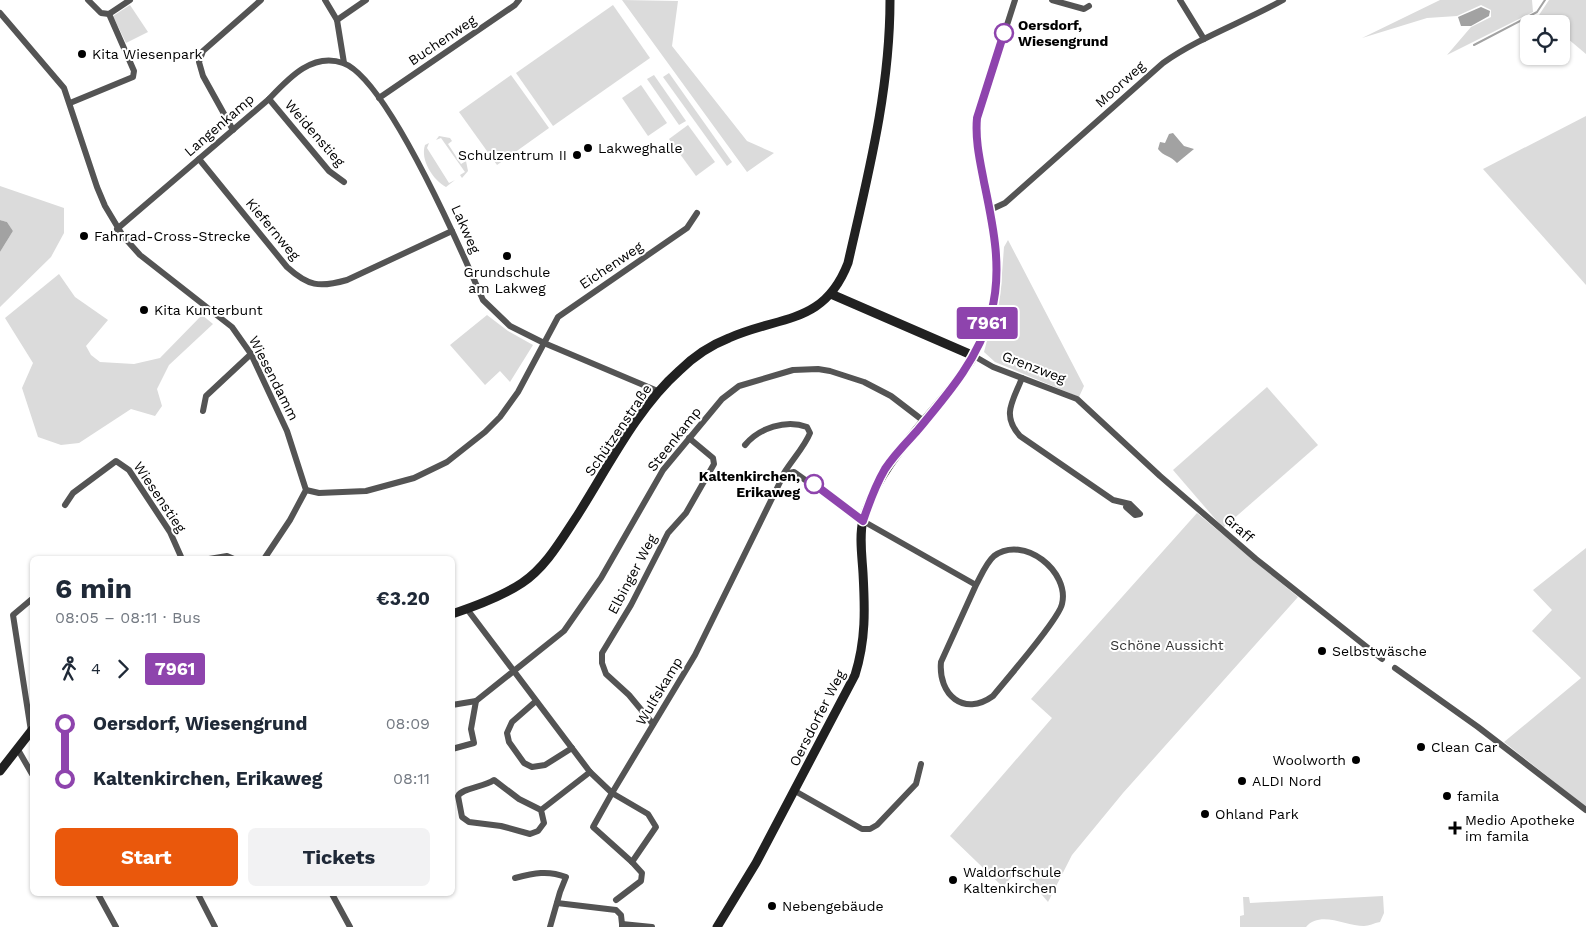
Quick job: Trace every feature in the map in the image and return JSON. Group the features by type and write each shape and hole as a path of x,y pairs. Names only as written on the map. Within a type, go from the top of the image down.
{"main road":[{"path":"832,294 848,263 882,113 888,72 890,0"},
{"name":"Grenzweg","path":"832,294 974,356"},
{"name":"Schützenstraße","path":"455,613 522,583 541,567 557,547 635,425 678,371 702,352 729,338 814,309 832,294"},
{"name":"Oersdorfer Weg","path":"717,927 756,863 847,692 862,652 866,628 861,540 863,521 872,494 886,468 960,379 974,356"},
{"path":"0,770 30,732"}],"street":[{"path":"88,0 102,14 109,14 130,0"},
{"path":"233,130 203,76 199,62 203,52 261,0"},
{"path":"326,0 337,20 344,63"},
{"path":"337,20 366,0"},
{"name":"Buchenweg","path":"379,98 515,5 518,0"},
{"path":"974,356 991,314 997,269 990,210 977,148 977,118 1015,0"},
{"path":"1052,0 1084,9 1089,6"},
{"path":"1180,0 1204,39"},
{"name":"Moorweg","path":"990,210 1006,203 1163,63 1179,51 1255,16 1283,0"},
{"name":"Wiesendamm","path":"0,14 59,82 70,103 97,187 117,229 140,255 232,327 251,354 287,431 306,490"},
{"path":"70,103 132,77 134,71 109,14"},
{"name":"Langenkamp","path":"117,229 269,99 291,76 305,67 321,61 344,63"},
{"name":"Lakweg","path":"344,63 359,74 379,98 438,198 483,300 510,326 544,343 660,392"},
{"name":"Weidenstieg","path":"269,99 329,170 344,182"},
{"name":"Kiefernweg","path":"199,159 287,267 301,280 314,284 329,285 347,280 452,231"},
{"name":"Eichenweg","path":"306,490 319,493 366,491 414,478 447,462 485,432 500,417 518,392 558,317 687,228 697,213"},
{"path":"202,411 206,396 251,354"},
{"name":"Grenzweg","path":"974,356 993,367 1077,399 1089,408"},
{"name":"Steenkamp","path":"476,701 564,631 601,578 663,470 722,399 739,386 793,370 818,369 844,374 891,396 924,422"},
{"path":"1022,378 1009,413 1014,430 1112,500 1127,505"},
{"name":"Graff","path":"1089,408 1208,518 1301,596 1382,659"},
{"name":"Wulfskamp","path":"632,862 593,827 612,792 695,655 784,474 796,452 807,441 810,433 807,427 795,423 785,424 753,435 745,445"},
{"name":"Elbinger Weg","path":"653,724 629,695 606,674 602,664 602,653 631,605 668,533 686,513 714,464 713,458 689,438"},
{"name":"Wiesenstieg","path":"65,505 73,493 116,461 121,463 129,470 170,532 181,556"},
{"path":"784,474 794,472 807,479 863,521 976,585"},
{"path":"265,556 290,520 306,490"},
{"path":"1009,550 1024,550 1038,557 1049,567 1060,579 1064,592 1062,607 993,696 982,704 970,706 951,696 940,676 941,662 976,585 994,556 1009,550"},
{"path":"30,601 13,615 30,718"},
{"path":"467,609 590,772 612,792 648,814 656,827 632,862 642,873 641,881 616,900"},
{"path":"1395,668 1478,727 1586,810"},
{"path":"455,704 476,701 471,729 474,743 455,749"},
{"path":"536,701 512,722 507,732 509,742 524,763 532,767 545,765 572,748"},
{"path":"17,748 30,771"},
{"path":"795,790 862,829 870,829 877,825 916,784 921,764"},
{"path":"541,810 590,772"},
{"path":"494,780 519,799 541,810 544,823 538,831 530,834 501,826 469,822 462,816 458,796 463,790 486,785 494,780"},
{"path":"515,878 543,872 566,877 550,927"},
{"path":"99,896 116,927"},
{"path":"199,896 215,927"},
{"path":"333,896 350,927"},
{"path":"557,903 616,910 621,915 622,926 652,927"}],"green space":[{"path":"622,0 678,1 672,46 747,141 774,153 747,172"},
{"path":"1440,0 1532,0 1533,12 1527,15 1520,15 1520,18 1447,55 1471,27 1491,17 1491,10 1481,5 1457,16 1427,18 1362,38"},
{"path":"1549,0 1586,0 1586,54 1570,41 1570,15 1539,15"},
{"path":"130,5 148,32 126,43 113,16"},
{"path":"613,5 650,58 553,126 516,73"},
{"path":"669,73 732,162 727,166 663,77"},
{"path":"511,75 549,128 497,165 459,112"},
{"path":"654,75 686,121 679,125 647,79"},
{"path":"641,85 667,123 648,136 622,98"},
{"path":"1586,116 1586,285 1483,169"},
{"path":"688,125 715,162 696,176 669,139"},
{"path":"439,136 450,138 452,141 448,144 461,164 466,161 468,171 462,178 460,175 465,172 441,138 436,140"},
{"path":"429,143 427,148 449,183 455,180 446,187 432,175 426,163 424,151 425,145"},
{"path":"0,186 64,208 64,233 51,257 0,307 0,252 13,231 7,222 0,220"},
{"path":"1008,240 1084,386 1079,397 995,362 984,352 1001,287 1004,247"},
{"path":"59,274 75,297 108,320 86,346 91,355 100,362 134,364 160,358 202,315 213,324 169,365 157,389 162,406 155,416 131,409 79,443 61,445 38,437 22,388 33,363 5,318"},
{"path":"487,315 508,331 533,345 510,382 500,371 485,385 450,345"},
{"path":"1267,387 1318,445 1223,528 1173,470"},
{"name":"Schöne Aussicht","path":"1197,513 1298,597 1123,793 1072,855 1048,902 1019,868 1003,887 950,836 1052,718 1031,699"},
{"path":"1586,548 1586,807 1504,742 1581,678 1532,631 1552,610 1533,590"},
{"path":"1383,896 1384,913 1380,922 1368,926 1326,919 1312,922 1306,927 1240,927 1240,916 1244,915 1243,897 1249,897 1250,903"}],"shaded area":[{"path":"1481,7 1490,11 1489,16 1471,26 1461,26 1458,17"},
{"path":"1173,133 1184,146 1194,149 1177,163 1158,149 1160,142 1165,143 1169,134"},
{"path":"0,220 7,222 13,231 0,252"}],"waterway":[{"path":"1474,45 1537,12 1545,0"}],"bus line":[{"name":"7961","path":"814,484 863,521 872,494 886,468 960,379 974,356 991,314 997,269 993,231 977,148 977,118 1004,33"}],"place":[{"name":"Oersdorf, Wiesengrund","path":"1004,33"},
{"name":"Kita Wiesenpark","path":"82,54"},
{"name":"Lakweghalle","path":"588,148"},
{"name":"Schulzentrum II","path":"577,155"},
{"name":"Fahrrad-Cross-Strecke","path":"84,236"},
{"name":"Grundschule am Lakweg","path":"507,256"},
{"name":"Kita Kunterbunt","path":"144,310"},
{"name":"Kaltenkirchen, Erikaweg","path":"814,484"},
{"name":"Selbstwäsche","path":"1322,651"},
{"name":"Clean Car","path":"1421,747"},
{"name":"Woolworth","path":"1356,760"},
{"name":"ALDI Nord","path":"1242,781"},
{"name":"famila","path":"1447,796"},
{"name":"Ohland Park","path":"1205,814"},
{"name":"Medio Apotheke im famila","path":"1455,828"},
{"name":"Waldorfschule Kaltenkirchen","path":"953,880"},
{"name":"Nebengebäude","path":"772,906"}]}
